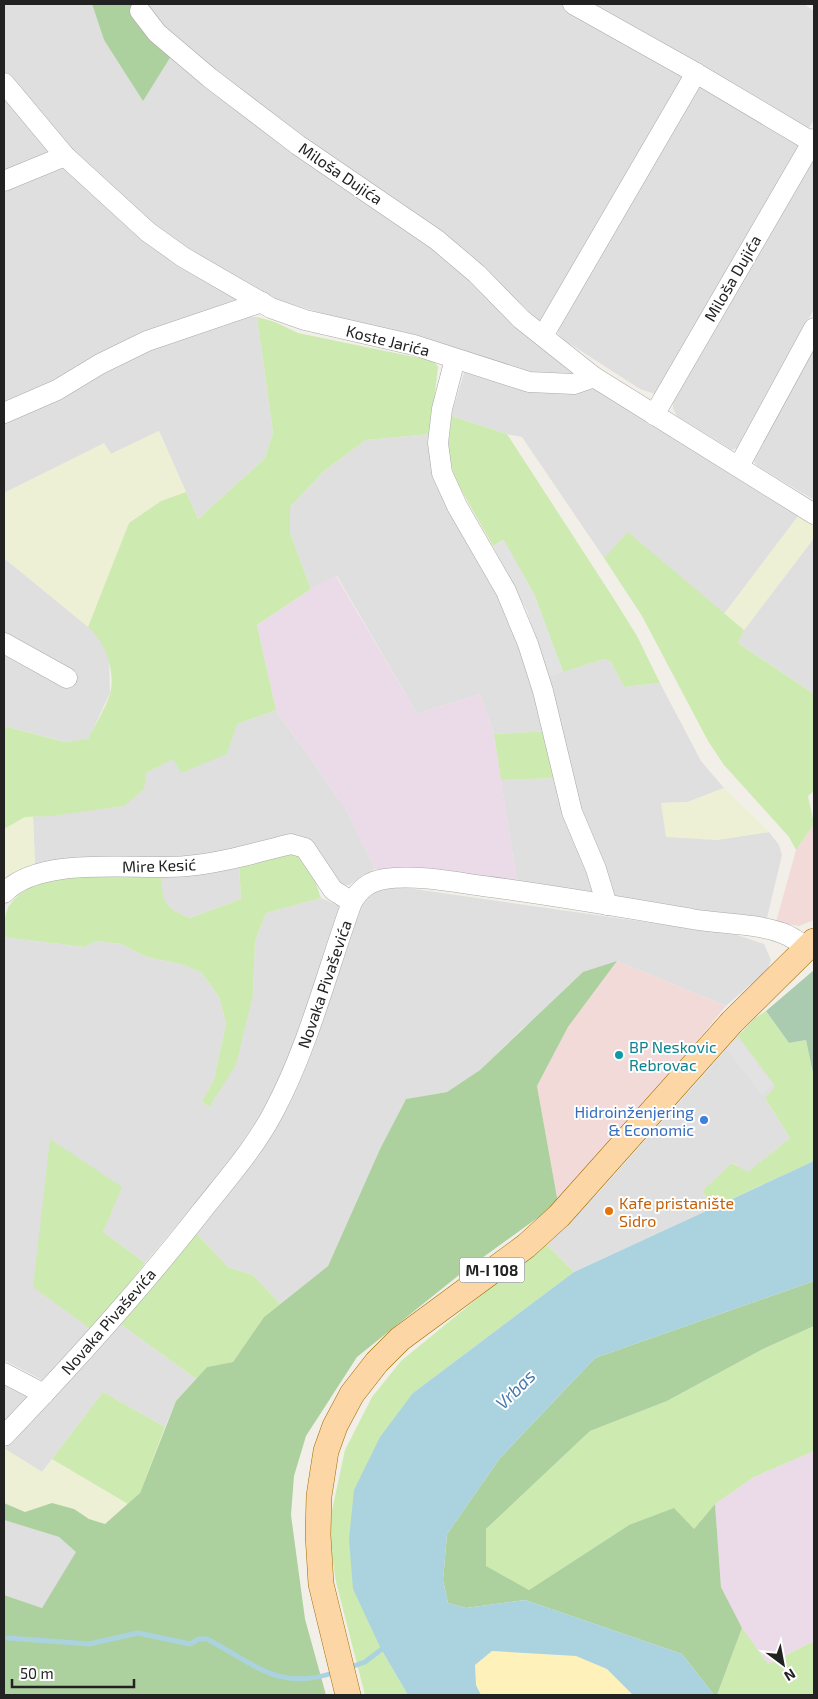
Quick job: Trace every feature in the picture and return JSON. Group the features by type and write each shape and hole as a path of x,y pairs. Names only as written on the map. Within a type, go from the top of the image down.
{"main road":[{"name":"M-I 108","path":"347,1692 322,1584 318,1519 326,1451 335,1426 352,1394 377,1362 400,1339 526,1246 559,1216 732,1022 811,944"}],"street":[{"name":"Miloša Dujića","path":"573,4 813,140 654,415"},
{"name":"Miloša Dujića","path":"140,11 157,33 197,67 298,145 437,240 477,274 498,297 594,377"},
{"path":"543,336 696,73"},
{"name":"Koste Jarića","path":"4,83 64,156 159,240 262,302 305,320 414,345 529,382 574,384 594,377"},
{"path":"4,181 64,156"},
{"path":"4,412 57,390 100,364 147,341 262,302"},
{"path":"739,466 814,328"},
{"path":"455,359 442,408 438,443 442,473 456,506 506,591 528,644 543,691 572,812 596,869 607,905"},
{"path":"594,377 814,514"},
{"path":"4,643 67,678"},
{"name":"Mire Kesić","path":"4,893 12,884 29,875 93,866 190,866 291,844 306,848 333,890 352,902"},
{"name":"Novaka Pivaševića","path":"4,1436 107,1325 175,1245 257,1140 275,1110 306,1038 352,902 359,890 367,885 384,879 394,878 443,881 607,905 717,924 768,930 783,933 811,944"},
{"path":"4,1373 44,1394"}],"shaded area":[{"path":"4,4 92,4 104,40 143,100 173,53 419,235 582,367 571,378 547,379 490,364 459,349 350,322 266,296 195,256 155,226 78,159 4,76"},
{"path":"143,4 564,4 685,75 546,319 540,321 456,247 304,142 198,62"},
{"path":"588,4 804,4 814,11 814,120 808,129"},
{"path":"697,79 802,144 655,394 640,389 564,340 559,335 556,327"},
{"path":"4,93 50,152 4,176"},
{"path":"814,153 814,309 737,448 732,450 677,416 673,409 673,400"},
{"path":"63,165 243,299 4,404 4,187"},
{"path":"245,316 257,317 273,432 265,458 198,519 159,431 111,454 104,444 4,493 4,419 152,346"},
{"path":"814,343 814,500 757,466 753,460"},
{"path":"465,369 601,390 668,435 799,515 724,614 628,533 604,558 522,437 451,416"},
{"path":"430,434 516,631 550,731 494,734 480,694 417,714 337,576 311,589 290,533 290,507 324,471 366,440"},
{"path":"814,538 814,694 738,643 744,630"},
{"path":"504,540 534,594 563,672 549,676 527,611 493,546"},
{"path":"4,558 97,634 109,657 110,693 88,740 66,742 4,726"},
{"path":"336,576 417,714 480,694 494,734 517,883 474,876 375,869 346,809 276,710 257,625 311,589"},
{"path":"605,659 611,662 624,687 660,683 701,761 724,788 688,802 661,803 716,840 769,832 779,845 782,855 766,922 613,899 581,812 549,676"},
{"path":"276,710 346,809 375,869 349,885 341,885 192,858 35,865 33,817 124,806 146,773 237,724"},
{"path":"558,778 597,896 517,883 501,780"},
{"path":"814,824 814,920 799,926 776,922 796,850"},
{"path":"239,864 241,899 190,918 170,910 162,897 161,877"},
{"path":"393,886 737,935 764,944 771,960 768,969 726,1006 617,961 523,1028 480,1070 447,1092 406,1099 380,1149 328,1266 280,1304 253,1275 228,1267 196,1233 241,1173 363,898 376,891"},
{"path":"321,898 342,907 293,1046 265,1110 243,1146 145,1263 103,1232 121,1187 50,1140 92,1330 48,1378 42,1380 4,1360 4,937 84,947 96,941 121,944 147,957 184,965 202,973 219,997 226,1023 214,1080 202,1101 209,1107 253,995 255,941 266,913"},
{"path":"617,961 726,1006 628,1124 558,1203 537,1086 568,1027"},
{"path":"738,1036 775,1086 765,1098 790,1138 748,1173 733,1163 703,1190 710,1209 574,1272 545,1243 598,1193"},
{"path":"738,1038 773,1085 762,1095 727,1050"},
{"path":"119,1323 196,1379 176,1401 165,1427 103,1392 42,1472 5,1449"},
{"path":"4,1380 30,1396 4,1424"},
{"path":"814,1451 814,1641 768,1664 742,1629 721,1587 715,1504 754,1477"},
{"path":"4,1520 59,1537 77,1552 42,1608 4,1595"}],"green space":[{"path":"92,4 136,4 173,53 143,101 104,40"},
{"path":"257,317 275,322 298,333 434,361 438,367 430,434 366,440 324,471 290,507 290,533 311,589 257,625 276,710 237,724 227,754 181,773 173,759 146,773 144,789 124,806 52,816 25,817 4,829 4,726 65,742 88,739 108,700 111,676 108,658 99,640 88,627 129,523 161,501 186,492 198,519 265,458 273,432"},
{"path":"451,416 507,434 637,636 660,683 624,687 611,662 605,659 563,672 534,594 503,540 493,546 455,479 448,452"},
{"path":"159,431 186,492 161,501 129,523 88,627 4,558 4,493 104,443 111,454"},
{"path":"799,515 814,526 814,538 744,630 724,614"},
{"path":"628,532 744,630 738,643 814,694 814,791 808,796 814,824 796,850 789,837 724,765 708,741 642,616 604,558"},
{"path":"550,731 558,778 501,780 494,734"},
{"path":"724,788 769,832 716,840 666,837 661,803 688,802"},
{"path":"25,817 33,817 35,865 4,881 4,829"},
{"path":"290,853 308,865 314,876 321,898 266,913 255,941 253,995 236,1065 209,1107 202,1101 214,1080 226,1023 219,997 202,973 184,965 147,957 121,944 96,941 84,947 4,937 5,919 11,903 24,891 40,883 60,878 81,876 124,875 161,877 164,899 167,904 170,908 190,918 241,899 239,864"},
{"path":"617,961 568,1027 537,1086 558,1203 464,1271 357,1357 306,1436 294,1476 291,1515 305,1619 326,1695 4,1695 4,1595 42,1608 76,1552 59,1537 4,1520 4,1503 25,1512 52,1503 74,1509 89,1519 105,1524 140,1493 176,1401 207,1367 233,1362 264,1317 328,1266 380,1149 406,1099 447,1092 480,1070 583,972"},
{"path":"814,970 814,1078 806,1040 789,1043 766,1011"},
{"path":"766,1011 789,1043 806,1040 814,1078 814,1161 710,1209 703,1190 732,1163 748,1172 790,1138 765,1098 775,1086 738,1036 755,1018"},
{"path":"50,1139 122,1187 103,1232 145,1263 92,1330 33,1287"},
{"path":"196,1233 228,1267 253,1275 280,1304 264,1317 233,1362 207,1367 196,1379 119,1323"},
{"path":"545,1243 574,1272 413,1393 381,1649 408,1695 365,1695 336,1582 328,1529 345,1450 372,1397 401,1361"},
{"path":"814,1281 814,1326 763,1349 667,1401 590,1431 486,1529 486,1566 529,1590 629,1525 674,1508 694,1529 715,1504 721,1587 742,1628 717,1695 714,1695 682,1654 525,1600 466,1608 448,1603 443,1580 447,1534 500,1458 595,1358"},
{"path":"814,1326 814,1451 754,1477 715,1504 694,1529 629,1525 529,1590 485,1566 486,1529 590,1431 667,1401 763,1349"},
{"path":"103,1392 165,1427 140,1493 128,1504 52,1459"},
{"path":"5,1449 42,1472 52,1459 128,1504 105,1524 89,1519 74,1509 52,1504 25,1512 4,1503"},
{"path":"742,1628 768,1664 814,1641 814,1695 717,1695"}],"sand":[{"path":"492,1651 576,1656 608,1669 633,1695 481,1695 476,1685 475,1665"}],"water":[{"name":"Vrbas","path":"814,1161 814,1281 595,1358 500,1458 447,1534 443,1580 448,1603 466,1608 525,1600 682,1654 714,1695 633,1695 607,1669 576,1656 492,1651 475,1665 476,1685 481,1695 408,1695 381,1649 353,1589 349,1539 354,1490 380,1437 413,1393 574,1272"}],"waterway":[{"path":"8,1638 89,1644 138,1633 190,1644 199,1639 207,1639 254,1666 282,1677 298,1679 336,1672"},
{"path":"348,1668 365,1662 386,1646"}],"place":[{"name":"BP Neskovic Rebrovac","path":"619,1055"},
{"name":"Hidroinženjering & Economic","path":"704,1120"},
{"name":"Kafe pristanište Sidro","path":"609,1211"}]}
